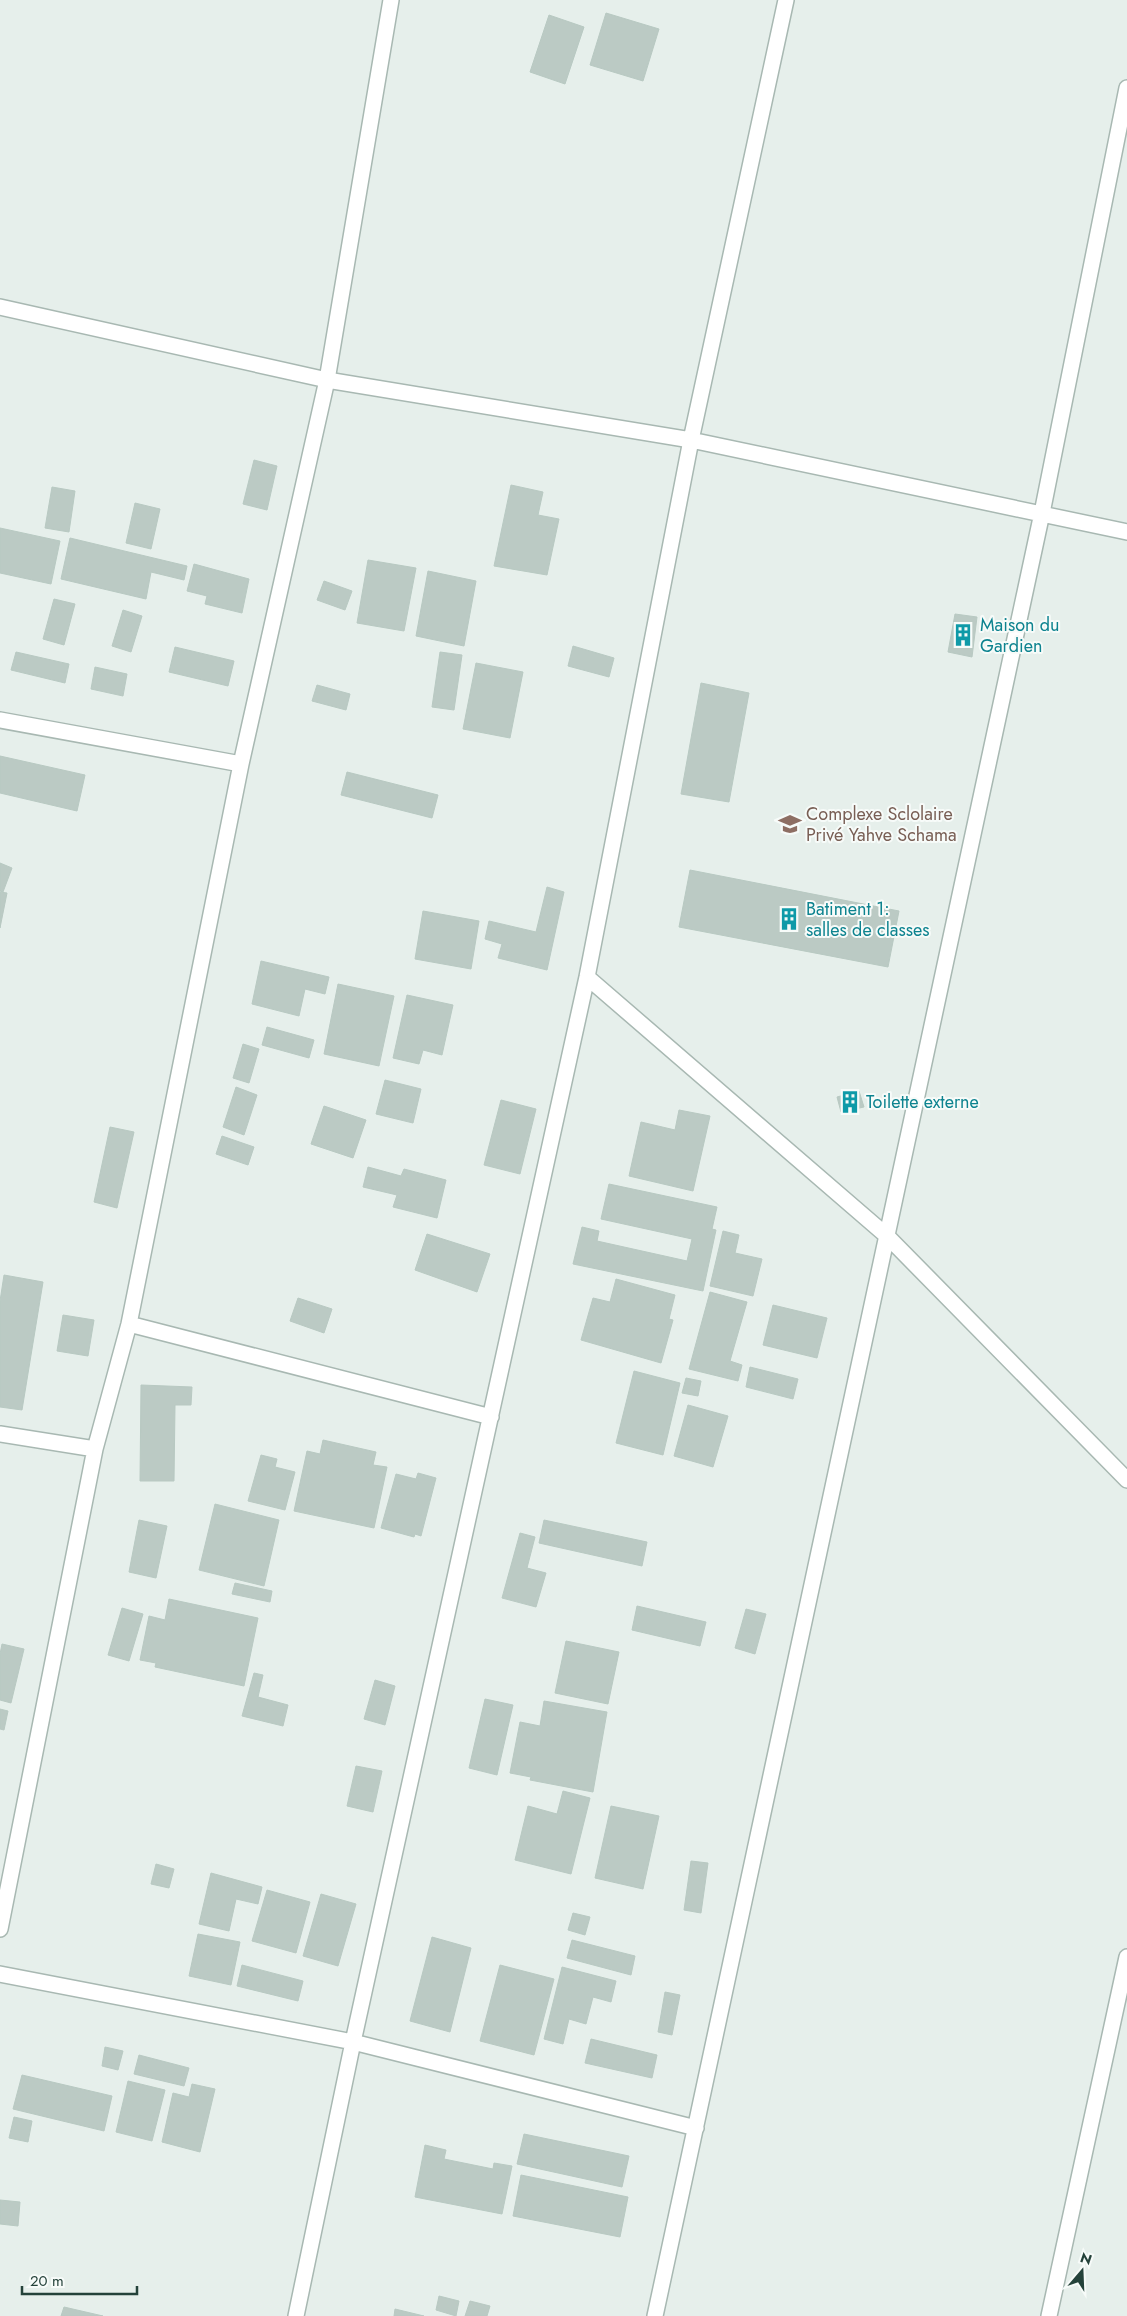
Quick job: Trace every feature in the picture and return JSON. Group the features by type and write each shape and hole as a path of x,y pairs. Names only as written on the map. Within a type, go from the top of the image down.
{"street":[{"path":"0,1929 95,1449 129,1324 241,764 327,380 390,0"},
{"path":"296,2316 352,2042 587,977 691,440 786,0"},
{"path":"655,2316 1042,513 1127,88"},
{"path":"0,307 327,380 691,440 1127,532"},
{"path":"0,720 241,764"},
{"path":"587,977 887,1236 1127,1480"},
{"path":"129,1324 491,1417"},
{"path":"0,1434 95,1449"},
{"path":"1049,2316 1127,1957"},
{"path":"0,1974 352,2042 696,2128"}],"building":[{"path":"606,13 659,29 643,81 590,65"},
{"path":"549,15 584,27 565,84 530,72"},
{"path":"254,460 277,466 267,510 243,504"},
{"path":"511,485 543,492 538,515 559,519 547,575 494,566"},
{"path":"52,487 75,491 69,532 45,528"},
{"path":"135,503 160,509 151,549 126,543"},
{"path":"0,528 60,541 51,584 0,573"},
{"path":"70,538 187,566 184,580 151,572 146,599 61,579"},
{"path":"368,560 416,568 404,631 357,623"},
{"path":"194,564 249,579 242,613 205,604 207,596 187,591"},
{"path":"428,571 476,581 464,646 416,636"},
{"path":"324,581 352,591 345,610 317,600"},
{"path":"54,599 75,604 64,645 43,639"},
{"path":"123,610 142,616 131,652 112,646"},
{"name":"Maison du Gardien","path":"955,614 977,617 972,657 948,652"},
{"path":"573,646 614,658 609,677 568,666"},
{"path":"175,647 234,661 228,686 169,672"},
{"path":"16,652 69,664 65,683 11,670"},
{"path":"440,652 462,655 454,710 432,707"},
{"path":"476,663 523,672 510,738 463,729"},
{"path":"95,667 127,674 123,696 91,689"},
{"path":"701,683 749,693 729,802 681,794"},
{"path":"317,685 350,694 346,710 312,701"},
{"path":"0,756 85,775 77,811 0,793"},
{"path":"347,772 438,795 432,818 341,795"},
{"path":"0,863 12,868 3,892 0,891"},
{"name":"Batiment 1: salles de classes","path":"690,870 899,911 888,967 679,927"},
{"path":"547,887 564,892 547,970 498,958 502,944 485,939 489,921 536,932"},
{"path":"0,892 7,893 0,928"},
{"path":"423,911 479,921 471,969 415,959"},
{"path":"261,961 329,977 325,994 305,989 299,1016 252,1004"},
{"path":"338,984 394,996 379,1066 324,1054"},
{"path":"407,995 453,1005 442,1055 423,1050 419,1064 393,1058"},
{"path":"267,1027 314,1040 309,1058 262,1045"},
{"path":"243,1044 259,1049 249,1083 233,1078"},
{"path":"385,1080 421,1089 413,1123 376,1114"},
{"path":"236,1087 257,1095 244,1135 223,1127"},
{"name":"Toilette externe","path":"859,1091 864,1107 841,1112 837,1097"},
{"path":"501,1100 536,1109 520,1174 484,1165"},
{"path":"324,1106 366,1120 353,1158 311,1144"},
{"path":"679,1110 710,1116 693,1191 629,1176 641,1122 675,1130"},
{"path":"110,1127 134,1132 117,1208 94,1202"},
{"path":"222,1136 254,1147 248,1165 216,1154"},
{"path":"368,1167 401,1176 404,1169 446,1180 437,1218 393,1207 397,1195 363,1187"},
{"path":"609,1184 717,1207 712,1229 716,1230 703,1291 573,1264 582,1227 599,1231 597,1241 687,1261 692,1239 601,1219"},
{"path":"723,1231 739,1235 735,1253 762,1259 753,1296 710,1286"},
{"path":"427,1234 490,1254 477,1292 415,1270"},
{"path":"4,1275 43,1282 22,1410 0,1407 0,1301"},
{"path":"616,1279 675,1295 669,1319 673,1320 661,1363 581,1340 593,1298 610,1302"},
{"path":"710,1292 747,1302 730,1361 742,1365 738,1381 689,1369"},
{"path":"298,1298 332,1309 324,1333 290,1321"},
{"path":"773,1305 827,1318 817,1358 763,1345"},
{"path":"63,1315 94,1320 88,1356 57,1351"},
{"path":"750,1367 798,1379 793,1399 746,1387"},
{"path":"634,1371 680,1383 663,1455 616,1443"},
{"path":"686,1378 701,1381 698,1396 682,1393"},
{"path":"141,1385 192,1387 191,1405 175,1405 174,1481 140,1481"},
{"path":"688,1405 728,1416 713,1467 674,1456"},
{"path":"323,1440 376,1452 373,1465 387,1467 374,1528 294,1511 307,1451 320,1454"},
{"path":"261,1455 277,1459 275,1467 295,1472 285,1510 248,1501"},
{"path":"418,1473 436,1478 421,1536 415,1534 414,1537 381,1528 396,1474 416,1479"},
{"path":"215,1504 279,1520 264,1586 199,1570"},
{"path":"139,1520 167,1526 156,1578 129,1572"},
{"path":"544,1520 647,1542 642,1566 539,1543"},
{"path":"520,1533 535,1537 527,1568 546,1573 536,1607 502,1598"},
{"path":"235,1583 272,1591 270,1602 232,1594"},
{"path":"169,1599 258,1618 244,1686 155,1667 156,1663 140,1660 149,1616 165,1620"},
{"path":"637,1606 706,1622 700,1646 632,1630"},
{"path":"122,1608 143,1614 129,1661 108,1655"},
{"path":"746,1609 766,1614 755,1654 735,1648"},
{"path":"566,1641 619,1652 608,1704 555,1693"},
{"path":"2,1644 24,1649 11,1703 0,1700 0,1654"},
{"path":"254,1673 263,1675 258,1697 288,1705 283,1726 242,1716"},
{"path":"375,1680 395,1686 385,1725 364,1719"},
{"path":"485,1699 513,1705 497,1775 469,1768"},
{"path":"544,1701 607,1712 593,1792 530,1780 531,1777 510,1773 520,1722 540,1726"},
{"path":"0,1709 8,1711 4,1730 0,1729"},
{"path":"356,1766 382,1771 373,1812 347,1806"},
{"path":"563,1791 590,1798 571,1874 515,1860 528,1806 557,1814"},
{"path":"611,1806 659,1816 643,1889 595,1878"},
{"path":"691,1861 708,1863 701,1913 684,1910"},
{"path":"156,1864 174,1869 169,1888 151,1884"},
{"path":"211,1873 262,1887 258,1904 236,1899 229,1931 199,1924"},
{"path":"267,1890 310,1902 296,1953 252,1941"},
{"path":"321,1894 356,1904 338,1966 303,1956"},
{"path":"573,1913 590,1917 585,1935 568,1930"},
{"path":"198,1934 240,1942 231,1985 189,1976"},
{"path":"432,1937 471,1948 450,2032 410,2021"},
{"path":"572,1940 635,1956 631,1975 567,1958"},
{"path":"242,1965 303,1981 298,2001 237,1986"},
{"path":"500,1965 554,1979 534,2055 480,2041"},
{"path":"562,1967 616,1981 611,2002 593,1997 586,2024 569,2019 563,2044 544,2039"},
{"path":"665,1992 680,1995 672,2035 658,2032"},
{"path":"591,2039 657,2055 652,2078 585,2063"},
{"path":"105,2047 123,2051 118,2070 102,2066"},
{"path":"139,2055 189,2068 184,2086 134,2074"},
{"path":"22,2075 112,2096 104,2131 13,2109"},
{"path":"128,2081 165,2090 152,2141 116,2132"},
{"path":"192,2084 215,2089 200,2152 162,2142 173,2093 189,2097"},
{"path":"14,2117 32,2121 28,2142 9,2138"},
{"path":"524,2134 629,2156 622,2187 517,2164"},
{"path":"425,2145 446,2150 444,2159 493,2169 494,2163 512,2166 502,2214 415,2197"},
{"path":"521,2175 628,2197 620,2237 513,2216"},
{"path":"0,2200 20,2202 18,2226 0,2224"},
{"path":"439,2296 459,2301 456,2316 436,2310"},
{"path":"470,2301 490,2306 487,2316 465,2316"},
{"path":"64,2307 103,2316 61,2316"},
{"path":"395,2309 424,2316 394,2316"}],"place":[{"name":"Maison du Gardien","path":"963,635"},
{"name":"Complexe Sclolaire Privé Yahve Schama","path":"790,824"},
{"name":"Batiment 1: salles de classes","path":"789,919"},
{"name":"Toilette externe","path":"850,1102"}]}
